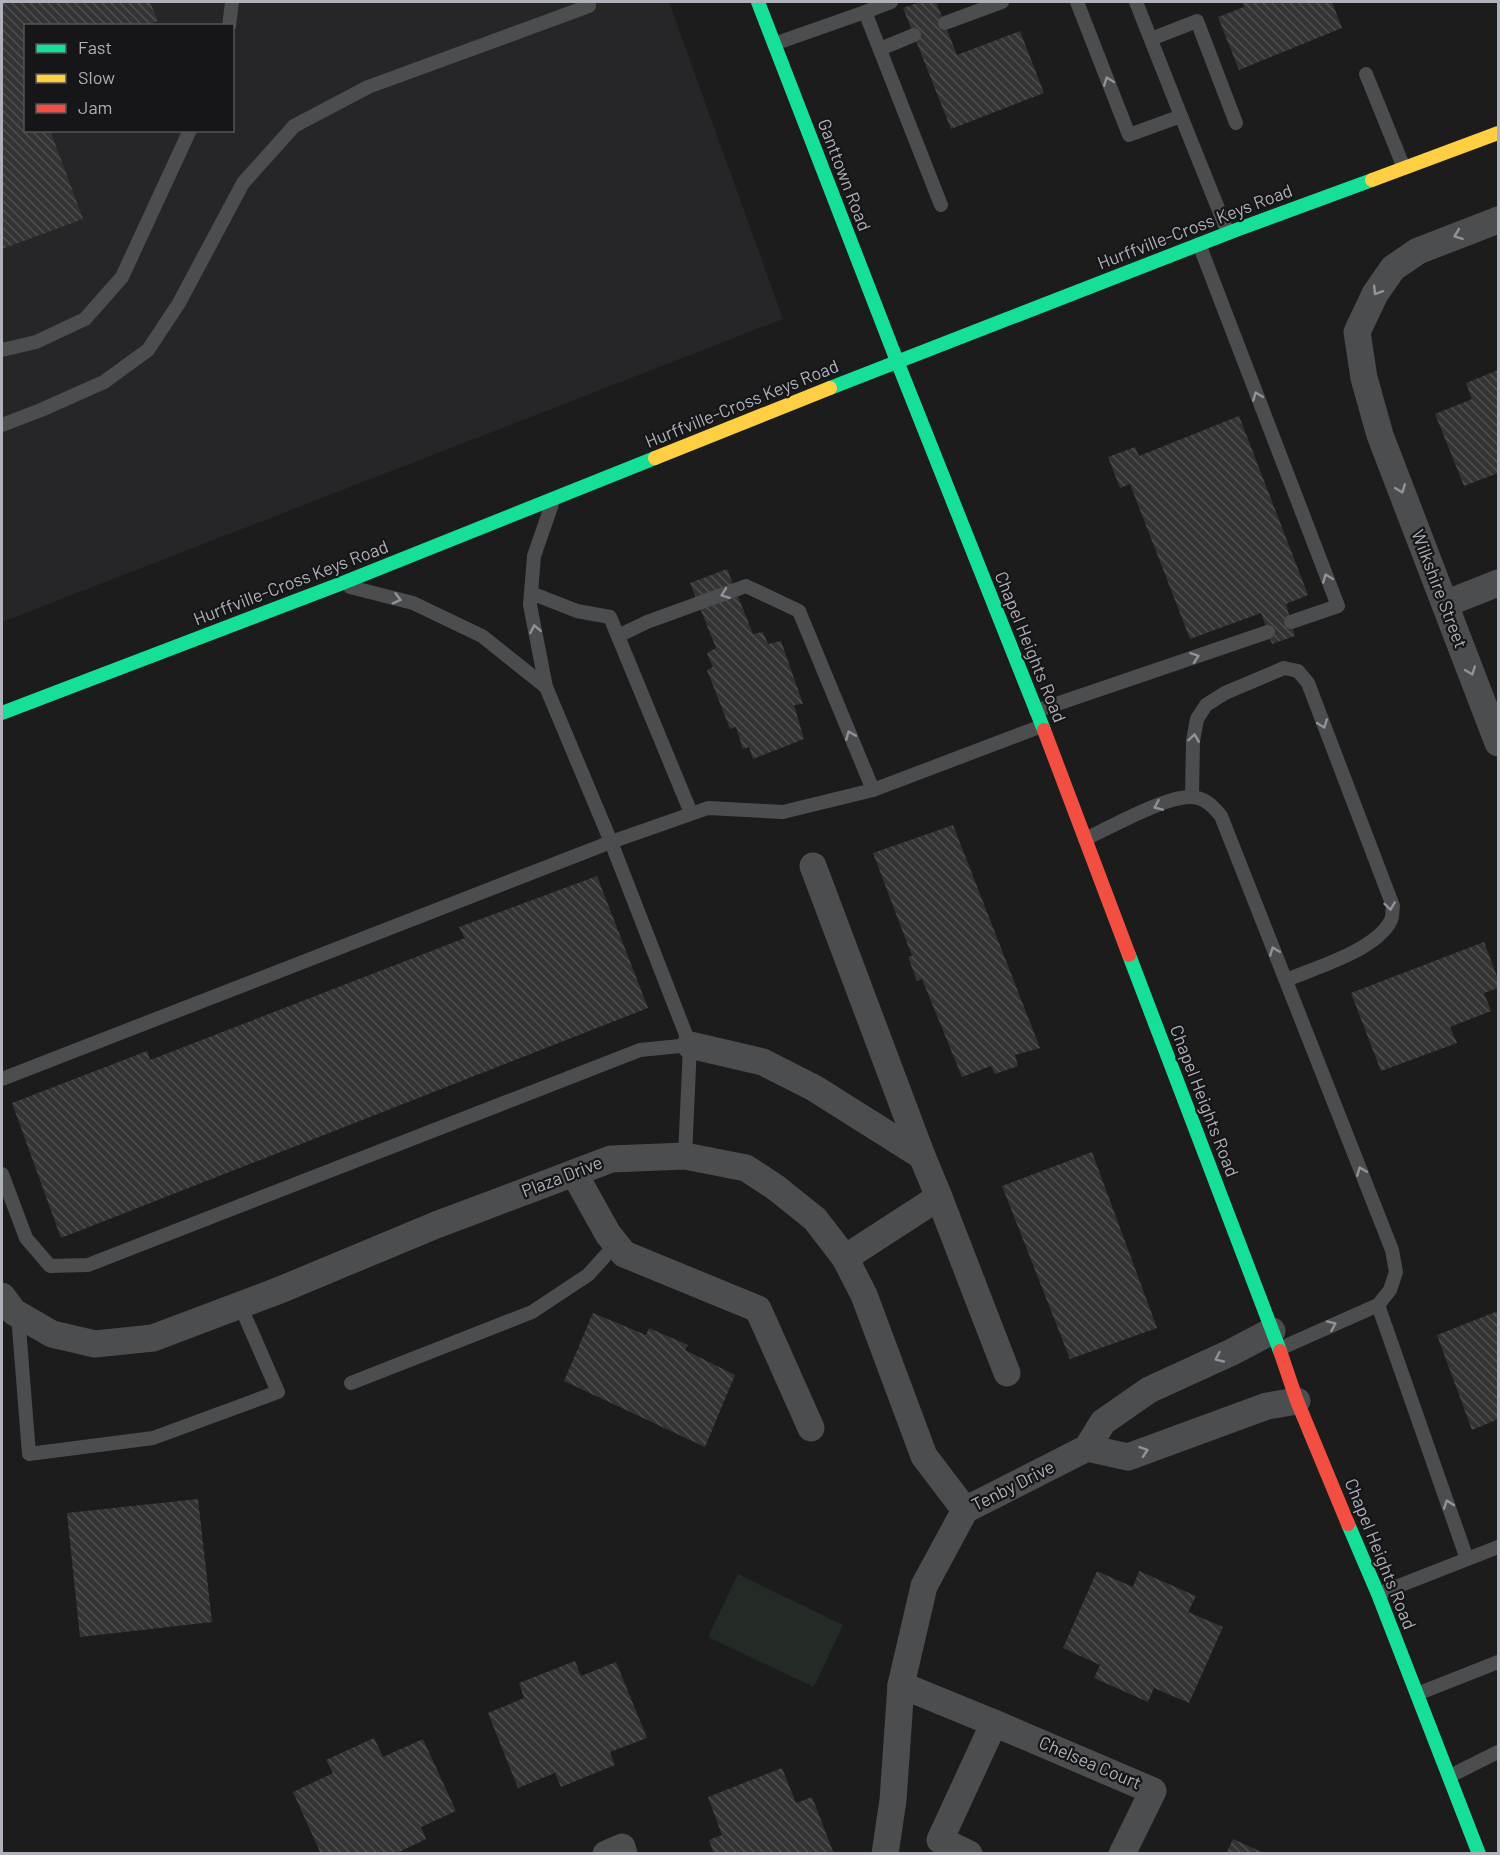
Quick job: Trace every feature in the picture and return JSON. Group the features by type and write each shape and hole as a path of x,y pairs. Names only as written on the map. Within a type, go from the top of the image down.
{"street":[{"name":"Ganttown Road","path":"758,2 897,361"},
{"name":"Hurffville-Cross Keys Road","path":"2,713 340,584 897,361 1199,244 1498,133"},
{"name":"Wilkshire Street","path":"1498,220 1418,251 1393,268 1375,294 1357,332 1364,378 1380,435 1445,604 1492,709 1498,743"},
{"name":"Chapel Heights Road","path":"897,361 1042,726 1297,1401 1378,1594 1479,1854"},
{"path":"1445,604 1498,583"},
{"path":"813,866 922,1156 1007,1373"},
{"path":"690,1045 764,1062 814,1088 922,1156"},
{"name":"Plaza Drive","path":"10,1305 52,1334 95,1344 153,1338 280,1290 436,1225 611,1159 685,1156 746,1168 775,1187 815,1219 845,1258 864,1295 924,1456 966,1510"},
{"path":"574,1173 608,1234 624,1254 758,1309 811,1428"},
{"path":"845,1258 939,1197"},
{"path":"1275,1340 1232,1352 1149,1390 1103,1422 1087,1448 1128,1457 1267,1406 1297,1401"},
{"name":"Tenby Drive","path":"885,1854 893,1800 901,1685 924,1586 966,1510 1087,1448"},
{"name":"Chelsea Court","path":"901,1685 1154,1791 1122,1854"},
{"path":"969,1854 940,1840 994,1723"},
{"path":"606,1854 622,1847 624,1854"}],"lane":[{"path":"229,24 232,2"},
{"path":"774,44 891,2"},
{"path":"945,23 1002,2"},
{"path":"1077,2 1129,135 1181,116"},
{"path":"1136,2 1228,233"},
{"path":"2,425 104,382 148,350 179,303 243,183 294,126 369,87 589,6"},
{"path":"865,12 941,204"},
{"path":"1151,39 1197,21 1236,123"},
{"path":"880,49 914,35"},
{"path":"1366,74 1404,168"},
{"path":"2,350 36,342 85,319 122,277 189,132"},
{"path":"1199,244 1338,606 1291,622"},
{"path":"553,499 534,556 530,605 546,687 611,842 690,1045 685,1156"},
{"path":"340,584 414,603 482,636 546,687"},
{"path":"618,636 647,622 746,586 800,611 873,790"},
{"path":"531,593 577,611 610,617 691,813"},
{"path":"1036,711 1268,632"},
{"path":"1192,796 1193,741 1197,719 1206,705 1226,693 1284,668 1298,672 1308,683 1393,906 1392,920 1367,946 1286,980"},
{"path":"2,1079 691,813 708,808 783,812 873,790 1042,726"},
{"path":"1085,839 1168,802 1192,796 1211,803 1221,816 1392,1250 1396,1272 1389,1290 1378,1305 1275,1340"},
{"path":"2,1174 26,1238 50,1266 88,1265 640,1050 690,1045"},
{"path":"351,1383 532,1312 588,1275 616,1244"},
{"path":"10,1305 29,1454 153,1438 278,1392 240,1305"},
{"path":"1378,1305 1467,1559"},
{"path":"1378,1594 1498,1547"},
{"path":"1417,1694 1498,1662"},
{"path":"1450,1776 1498,1752"}],"shaded area":[{"path":"2,2 669,2 783,319 2,622"},
{"path":"738,1574 843,1625 814,1687 708,1637"}],"building":[{"path":"2,2 150,2 158,21 150,24 24,24 24,132 51,132 83,219 2,249"},
{"path":"920,2 936,2 957,55 1020,31 1044,93 951,129 903,8"},
{"path":"1242,2 1332,2 1342,28 1239,70 1218,17 1244,7"},
{"path":"1498,370 1498,473 1464,486 1435,414 1472,399 1466,383"},
{"path":"1239,416 1308,595 1286,604 1295,636 1272,644 1261,613 1190,639 1130,484 1120,488 1108,457 1135,447 1139,456"},
{"path":"727,569 753,634 763,632 768,644 781,641 803,704 794,705 804,739 753,759 749,747 743,749 736,727 730,729 707,670 713,667 707,653 716,648 690,583"},
{"path":"953,825 1040,1048 1015,1055 1018,1066 995,1074 991,1066 962,1077 922,979 917,981 908,957 912,956 873,853"},
{"path":"597,876 648,1008 61,1238 12,1103 147,1051 150,1060 465,938 459,927"},
{"path":"1484,942 1498,979 1498,988 1484,993 1491,1011 1450,1027 1457,1043 1381,1071 1351,993"},
{"path":"1092,1152 1157,1328 1070,1359 1002,1186"},
{"path":"1498,1311 1498,1419 1472,1430 1437,1335"},
{"path":"593,1313 646,1335 649,1328 688,1345 685,1350 735,1375 705,1447 564,1381"},
{"path":"198,1499 212,1622 80,1637 67,1513"},
{"path":"1097,1571 1133,1587 1139,1571 1196,1596 1188,1612 1223,1627 1189,1703 1154,1688 1148,1702 1094,1678 1100,1665 1063,1648"},
{"path":"575,1661 581,1676 616,1662 647,1738 610,1752 615,1765 561,1787 555,1773 518,1788 488,1713 524,1698 519,1683"},
{"path":"374,1738 383,1757 423,1739 456,1811 421,1827 426,1839 395,1854 354,1854 353,1851 347,1854 321,1854 293,1792 333,1773 326,1760"},
{"path":"782,1768 796,1803 812,1797 834,1854 714,1854 709,1840 722,1835 708,1797"},
{"path":"1233,1839 1266,1854 1226,1854"}],"traffic: fast":[{"path":"758,2 897,361 1044,730"},
{"path":"830,388 1236,230 1372,180"},
{"path":"2,713 340,584 655,458"},
{"path":"1129,955 1280,1351"},
{"path":"1348,1524 1378,1594 1479,1854"}],"traffic: slow":[{"path":"1372,180 1498,133"},
{"path":"655,458 830,388"}],"traffic: jam":[{"path":"1044,730 1129,955"},
{"path":"1280,1351 1297,1401 1348,1524"}]}
